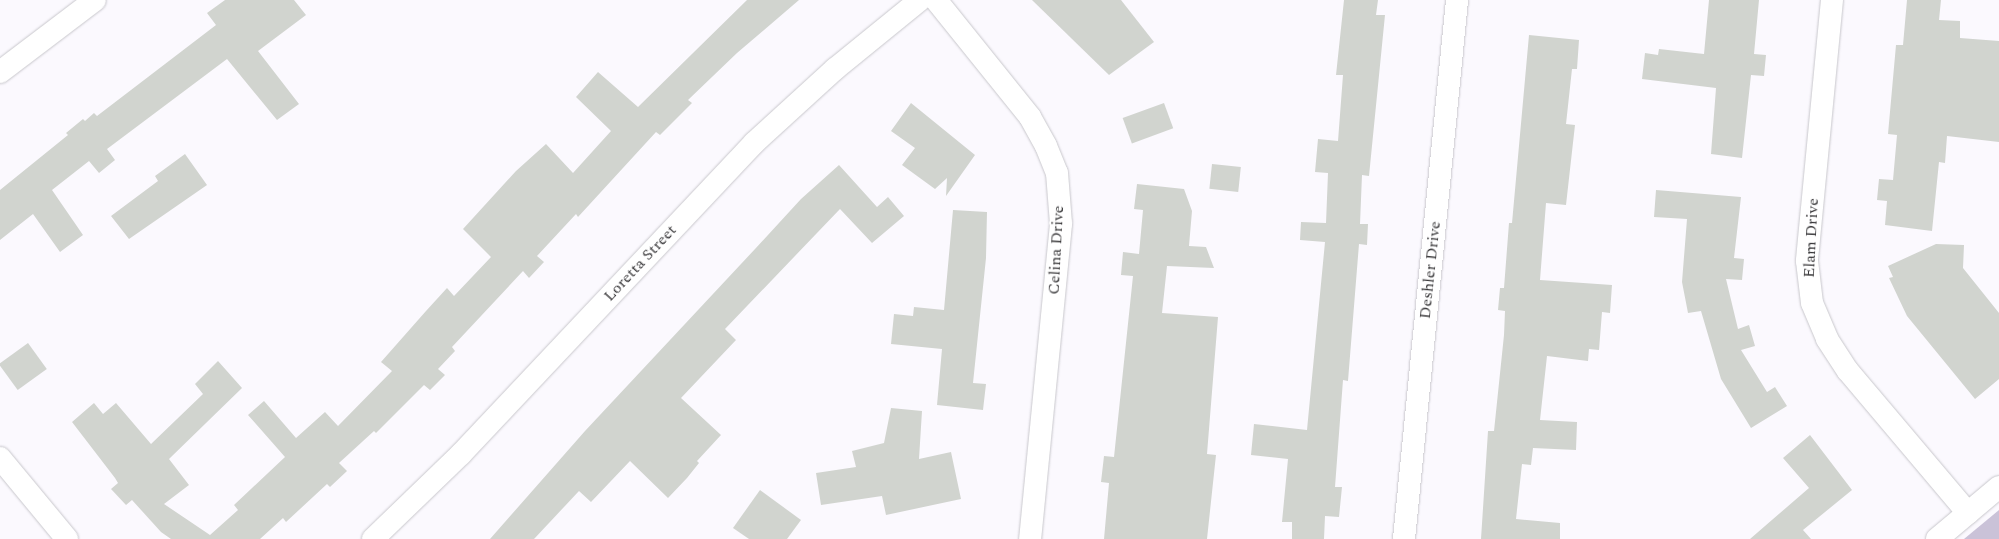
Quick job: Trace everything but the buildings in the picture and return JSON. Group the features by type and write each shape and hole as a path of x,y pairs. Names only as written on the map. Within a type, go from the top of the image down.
{"street":[{"path":"0,72 95,0"},
{"name":"Loretta Street","path":"373,539 468,447 754,143 835,69 920,0"},
{"name":"Celina Drive","path":"936,0 1030,117 1046,146 1057,173 1060,224 1030,539"},
{"name":"Deshler Drive","path":"1404,539 1457,0"},
{"name":"Elam Drive","path":"1832,0 1807,261 1812,303 1827,339 1848,371 1968,513"},
{"path":"0,458 68,539"},
{"path":"1937,539 1999,487"}],"shaded area":[{"path":"1999,510 1999,539 1964,539"}]}
